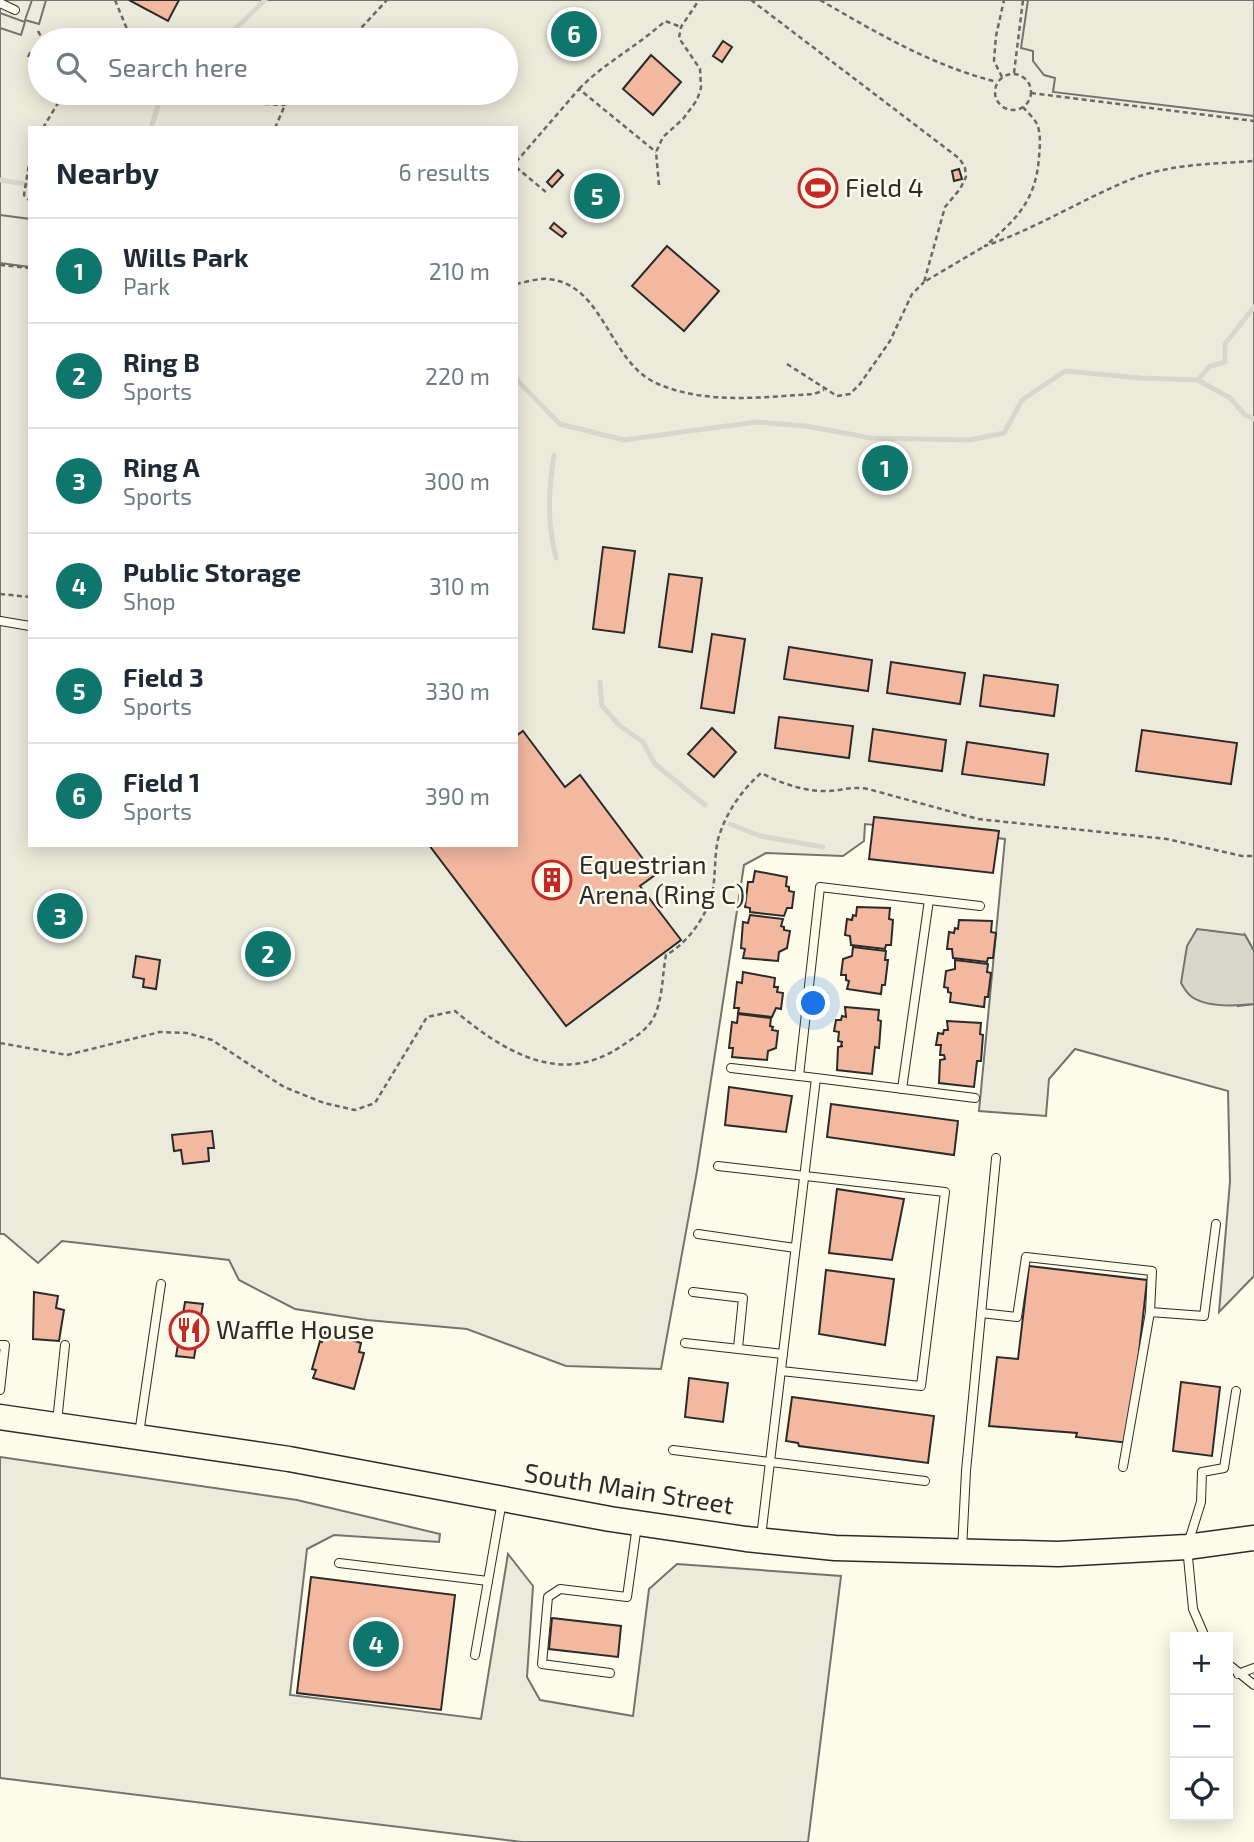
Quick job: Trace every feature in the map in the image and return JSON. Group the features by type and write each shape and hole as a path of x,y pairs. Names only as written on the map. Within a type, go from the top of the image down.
{"highway":[{"name":"South Main Street","path":"0,1417 289,1459 638,1522 835,1548 1058,1554 1187,1547 1254,1538"}],"lane":[{"path":"0,4 15,10"},
{"path":"0,621 28,626"},
{"path":"799,1076 820,887 980,906"},
{"path":"902,1089 929,900"},
{"path":"731,1068 975,1098"},
{"path":"761,1540 816,1078"},
{"path":"962,1553 966,1471 996,1158"},
{"path":"718,1166 945,1192 921,1386 781,1371"},
{"path":"1150,1312 1204,1316 1216,1224"},
{"path":"698,1234 795,1248"},
{"path":"981,1313 1017,1317 1026,1258 1152,1271 1150,1312 1123,1467"},
{"path":"138,1437 161,1284"},
{"path":"693,1293 743,1298 738,1349"},
{"path":"685,1343 783,1354"},
{"path":"0,1345 5,1345 0,1390"},
{"path":"56,1425 65,1345"},
{"path":"1203,1632 1193,1609 1187,1547 1201,1502 1202,1472 1224,1468 1236,1391"},
{"path":"673,1450 925,1481"},
{"path":"475,1655 502,1499"},
{"path":"610,1673 542,1664 548,1597 560,1589 627,1597 638,1522"},
{"path":"339,1563 488,1581"},
{"path":"1238,1674 1254,1668"},
{"path":"1233,1669 1254,1685"}],"path":[{"path":"115,0 127,28"},
{"path":"361,28 387,0"},
{"path":"659,185 656,152 663,136 683,119 697,100 701,88 700,69 679,38 681,27 699,0"},
{"path":"751,0 960,159 965,168 965,177 960,189 945,206 924,282"},
{"path":"820,0 922,57 963,73 997,82"},
{"path":"1002,77 994,61 1004,0"},
{"path":"1014,74 1023,0"},
{"path":"518,160 591,76 617,60 665,22 681,27"},
{"path":"1014,74 1024,78 1031,93 1027,104 1011,110 999,105 994,94 997,82 1002,77 1014,74"},
{"path":"579,89 656,152"},
{"path":"1031,93 1254,121"},
{"path":"44,126 57,105"},
{"path":"276,126 285,105"},
{"path":"787,364 824,390 837,396 850,394 890,341 912,294 924,282 985,246 1013,223 1031,196 1040,146 1037,124 1023,107"},
{"path":"985,246 1014,236 1128,180 1173,168 1254,161"},
{"path":"28,166 24,195 28,199"},
{"path":"518,169 547,193"},
{"path":"0,265 28,268"},
{"path":"518,284 544,278 566,282 584,297 639,372 653,382 670,388 736,397 814,394 824,390"},
{"path":"0,594 28,597"},
{"path":"0,1042 68,1055 160,1032 187,1033 212,1040 284,1087 324,1103 355,1110 375,1103 427,1017 455,1011 483,1034 528,1058 557,1066 592,1062 639,1034 652,1021 659,1004 666,955 679,948 688,938 710,900 718,838 731,808 761,773 787,786 825,791 850,786 868,789 978,819 1167,839 1242,856 1254,856"}],"shaded area":[{"path":"0,0 1254,0 1254,951 1245,935 1238,1006 1254,1004 1254,1276 1219,1312 1230,1181 1228,1091 1075,1049 1049,1079 1046,1116 979,1111 1005,839 865,824 864,841 843,856 766,853 744,865 697,1171 661,1369 566,1366 467,1329 367,1320 295,1309 239,1280 229,1260 62,1241 38,1263 4,1234 0,1234"},
{"path":"32,0 46,0 39,24 25,20"},
{"path":"1028,0 1254,0 1254,116 1053,92 1055,78 1044,75 1033,61 1033,51 1021,48"},
{"path":"0,13 25,22 21,35 0,28"},
{"path":"0,215 28,219 28,267 0,263"},
{"path":"1197,929 1245,935 1254,951 1254,1004 1214,1005 1199,1001 1187,993 1181,983 1187,946"},
{"path":"0,1457 297,1500 440,1534 439,1542 334,1535 307,1549 290,1695 481,1719 508,1554 533,1586 527,1677 540,1700 633,1716 649,1589 677,1564 841,1576 808,1842 522,1842 0,1778"}],"building":[{"path":"129,0 179,0 168,21"},
{"path":"723,41 732,47 722,62 713,56"},
{"path":"651,55 681,82 653,115 623,89"},
{"path":"959,169 962,179 954,181 952,171"},
{"path":"558,170 563,175 552,187 547,182"},
{"path":"554,223 566,233 562,237 550,228"},
{"path":"667,246 719,291 684,331 632,286"},
{"path":"603,547 635,551 624,633 593,629"},
{"path":"669,574 702,578 692,652 659,647"},
{"path":"712,634 745,639 734,713 701,708"},
{"path":"789,647 872,660 868,691 784,679"},
{"path":"891,662 965,673 960,704 887,693"},
{"path":"984,675 1058,685 1054,716 980,706"},
{"path":"779,717 853,726 849,758 775,748"},
{"path":"712,728 736,752 714,777 688,754"},
{"path":"873,729 946,740 942,771 869,761"},
{"path":"1142,730 1237,743 1231,784 1136,771"},
{"name":"Equestrian Arena (Ring C)","path":"523,731 565,787 580,775 655,875 640,886 681,940 566,1026 431,847 518,847 518,735"},
{"path":"967,742 1048,754 1044,785 962,774"},
{"path":"874,817 999,831 993,873 869,859"},
{"path":"755,871 787,877 786,886 789,891 794,892 792,908 787,908 784,916 750,912 750,908 745,907 748,882 753,882"},
{"path":"857,907 890,908 889,919 893,920 891,945 886,945 885,949 851,945 850,936 845,935 847,919 852,920 853,915 856,916"},
{"path":"750,915 783,919 781,926 790,931 787,948 779,952 778,961 743,958 743,922 748,923"},
{"path":"959,920 992,921 991,932 996,933 993,958 988,958 987,962 953,958 952,949 947,949 949,932 954,933 955,928 958,929"},
{"path":"853,947 886,951 885,960 888,960 885,985 882,985 881,994 847,989 849,981 846,980 846,975 841,975 843,959 852,956"},
{"path":"136,956 160,960 156,989 143,987 144,979 133,977"},
{"path":"955,960 988,964 987,972 991,973 984,1007 950,1002 951,993 944,987 946,971 955,969"},
{"path":"743,972 775,978 774,987 778,987 777,992 783,993 781,1009 776,1008 772,1017 738,1013 739,1008 734,1008 737,982 742,983"},
{"path":"845,1007 879,1010 879,1048 875,1047 872,1074 837,1070 838,1047 843,1046 842,1042 838,1041 839,1032 834,1031 836,1020 841,1020 842,1016 846,1017"},
{"path":"738,1014 771,1018 772,1030 778,1031 776,1048 768,1051 767,1060 732,1057 733,1048 729,1048 732,1022 737,1023"},
{"path":"947,1021 981,1023 981,1061 977,1061 974,1087 939,1083 940,1060 945,1059 944,1055 940,1055 941,1045 936,1045 938,1033 943,1034 944,1030 948,1030"},
{"path":"729,1087 792,1096 786,1132 725,1125"},
{"path":"831,1104 958,1121 954,1155 827,1137"},
{"path":"212,1131 214,1148 208,1148 209,1161 183,1164 181,1150 174,1151 172,1135"},
{"path":"837,1189 904,1199 892,1260 829,1253"},
{"path":"1029,1266 1147,1280 1129,1443 1076,1437 1077,1433 989,1426 997,1357 1018,1359"},
{"path":"826,1270 894,1279 885,1345 819,1334"},
{"path":"34,1292 58,1296 56,1308 64,1310 59,1341 33,1339"},
{"name":"Waffle House","path":"185,1302 203,1304 194,1358 176,1356"},
{"path":"325,1332 361,1343 359,1352 364,1353 354,1389 313,1378 316,1370 312,1369"},
{"path":"689,1378 728,1383 723,1422 685,1417"},
{"path":"1181,1382 1220,1387 1212,1456 1173,1451"},
{"path":"792,1397 934,1416 928,1463 799,1446 798,1443 786,1441"},
{"path":"311,1577 455,1595 441,1710 297,1693"},
{"path":"552,1618 621,1626 618,1657 549,1649"}],"waterway":[{"path":"236,28 265,0"},
{"path":"152,126 158,105"},
{"path":"0,180 28,185"},
{"path":"1198,380 1210,366 1225,362 1225,344 1254,307"},
{"path":"518,381 560,424 624,440 756,422 806,426 871,438 970,440 1004,433 1022,400 1065,371 1198,380 1230,398 1245,415 1254,419"},
{"path":"554,455 549,507 556,558"},
{"path":"600,682 602,706 620,726 643,742 655,764 705,805"},
{"path":"730,824 760,836 823,847"}],"place":[{"name":"Field 1","path":"574,34"},
{"name":"Field 4","path":"818,188"},
{"name":"Field 3","path":"597,196"},
{"name":"Wills Park","path":"885,468"},
{"name":"Equestrian Arena (Ring C)","path":"552,880"},
{"name":"Ring A","path":"60,916"},
{"name":"Ring B","path":"268,954"},
{"name":"Waffle House","path":"189,1330"},
{"name":"Public Storage","path":"376,1644"}]}
